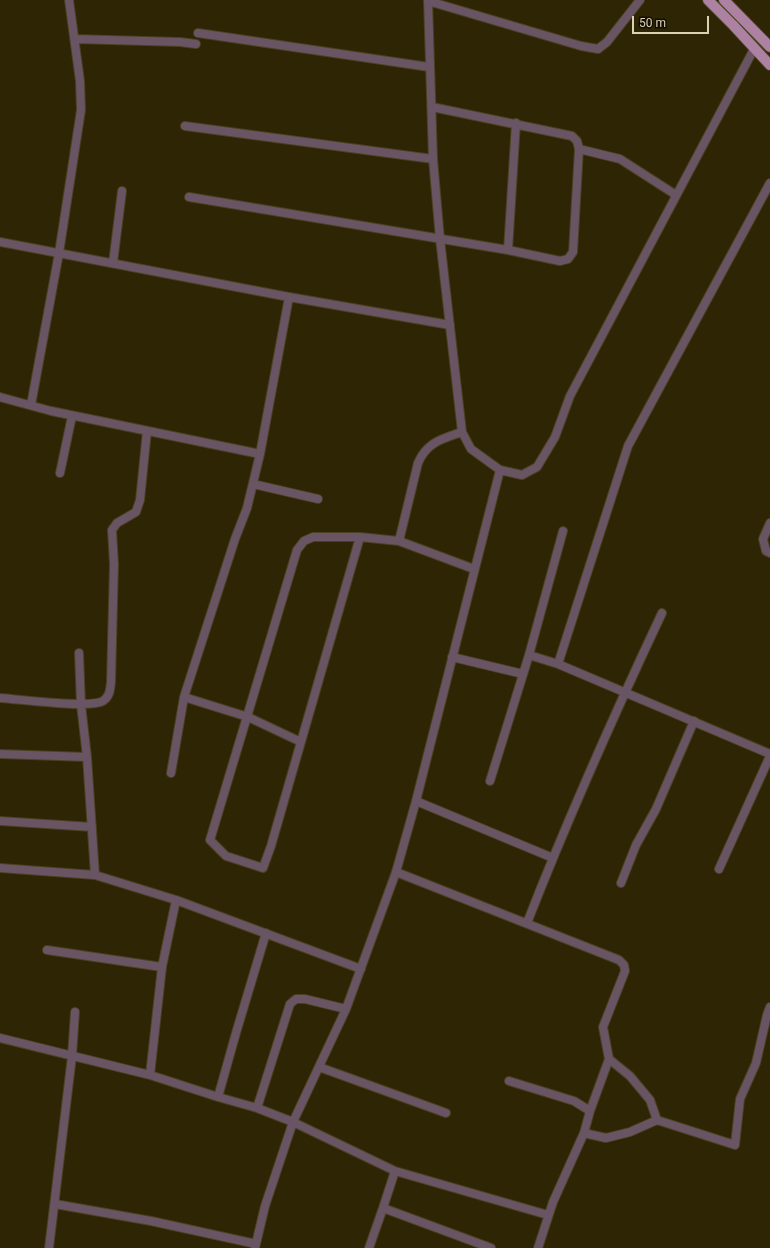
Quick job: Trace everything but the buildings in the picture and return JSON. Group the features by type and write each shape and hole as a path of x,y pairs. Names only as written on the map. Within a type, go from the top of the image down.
{"main road":[{"path":"708,0 754,49 769,62"},
{"path":"727,1 770,47"}],"street":[{"path":"31,405 59,253 81,110 80,81 70,0"},
{"path":"640,0 607,42 598,49 581,46 428,0 433,159 440,239 462,432 470,449 500,470 522,475 537,467 555,437 570,396 754,49"},
{"path":"198,33 429,67"},
{"path":"75,39 180,42 196,44"},
{"path":"189,197 508,250 560,261 568,259 573,252 579,149 577,141 572,136 516,123 432,107"},
{"path":"508,250 516,123"},
{"path":"185,126 433,159"},
{"path":"579,149 620,159 676,195"},
{"path":"558,664 628,446 770,183"},
{"path":"113,263 122,191"},
{"path":"0,242 289,297 450,325"},
{"path":"171,773 184,697 235,538 248,508 260,454 289,297"},
{"path":"0,396 72,416 260,454"},
{"path":"60,473 72,416"},
{"path":"0,698 81,705 102,701 110,694 114,564 112,530 117,523 136,512 140,500 147,431"},
{"path":"399,541 422,452 435,442 462,432"},
{"path":"55,1204 151,1221 255,1246 265,1206 293,1122 346,1009 396,872 416,801 500,470"},
{"path":"253,484 318,499"},
{"path":"770,523 763,539 766,551 770,553"},
{"path":"490,781 529,656 563,531"},
{"path":"360,537 271,846 263,868 226,856 210,840 298,550 304,541 312,537 360,537 399,541 474,569"},
{"path":"527,923 553,858 625,692 662,614"},
{"path":"79,653 81,705 87,757 95,874"},
{"path":"529,656 558,664 694,721 770,755 719,869"},
{"path":"452,657 523,674"},
{"path":"184,697 248,717 301,742"},
{"path":"621,883 636,845 656,809 694,721"},
{"path":"0,754 87,757"},
{"path":"416,801 553,858"},
{"path":"0,821 92,827"},
{"path":"0,868 95,874 176,900 361,969"},
{"path":"396,872 619,960 624,964 625,971 603,1027 609,1059 590,1111 584,1133 553,1202 538,1248"},
{"path":"150,1075 162,967 176,900"},
{"path":"218,1098 266,933"},
{"path":"47,950 162,967"},
{"path":"257,1108 290,1004 296,999 305,999 346,1009"},
{"path":"584,1133 606,1138 630,1132 658,1120 735,1145 740,1099 756,1063 770,1007"},
{"path":"49,1248 72,1056 75,1012"},
{"path":"0,1038 150,1075 218,1098 257,1108 293,1122 395,1171 548,1215"},
{"path":"609,1059 630,1076 650,1100 658,1120"},
{"path":"319,1067 446,1113"},
{"path":"509,1081 574,1101 590,1111"},
{"path":"369,1248 395,1171"},
{"path":"383,1208 491,1248"}]}
